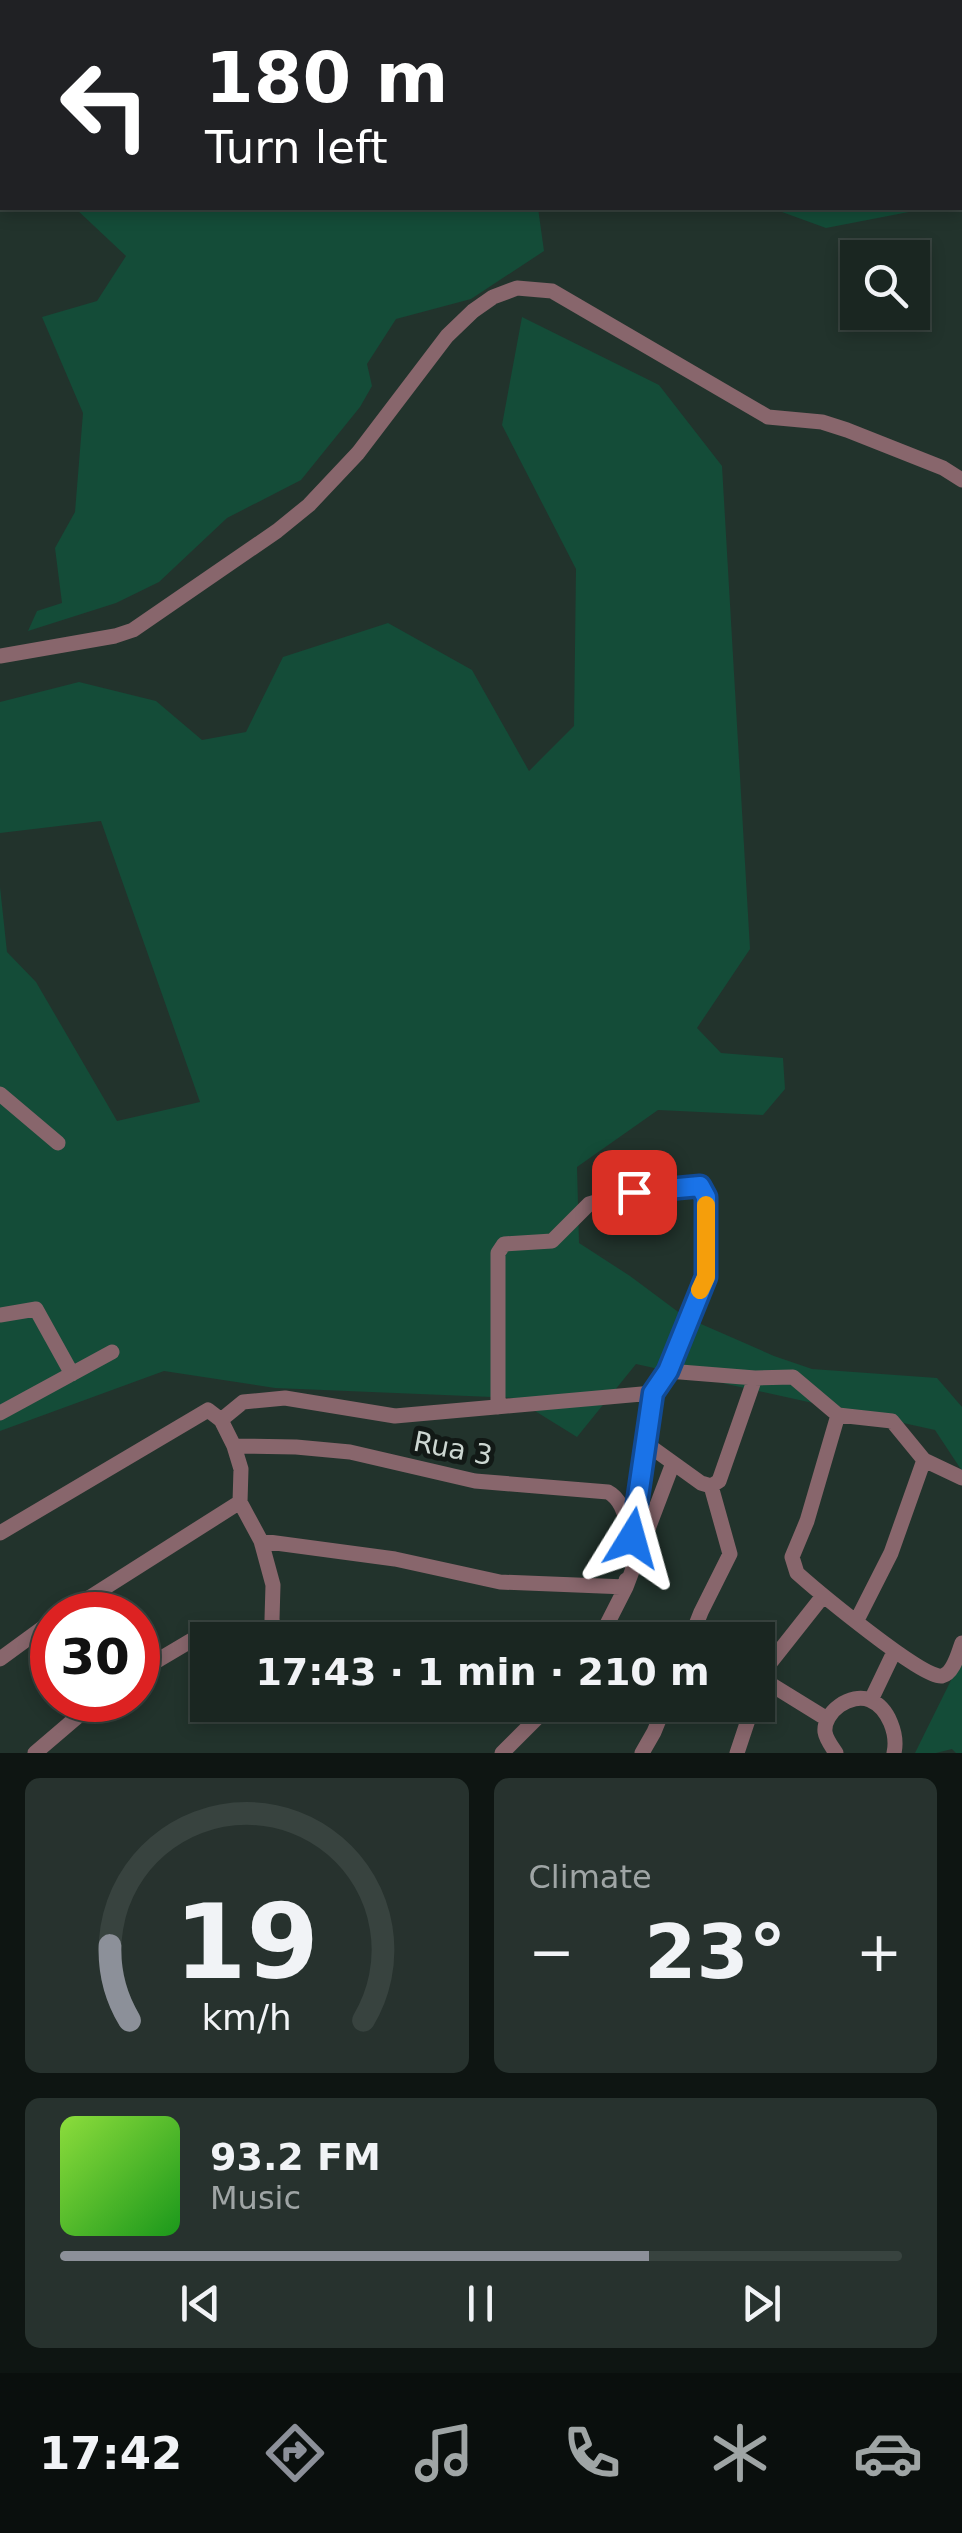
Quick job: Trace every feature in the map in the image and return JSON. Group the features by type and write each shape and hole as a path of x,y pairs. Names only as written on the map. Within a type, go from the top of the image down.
{"street":[{"path":"0,656 133,630 277,531 309,505 358,453 447,336 493,297 517,288 552,291 768,417 822,422 943,468 962,480"},
{"path":"0,1094 58,1142"},
{"path":"498,1407 498,1253 504,1244 552,1241 588,1204 634,1192 700,1186 706,1197 706,1277 668,1371 653,1393 626,1587"},
{"path":"0,1315 36,1309 72,1374"},
{"path":"0,1413 112,1352"},
{"path":"668,1371 793,1377 838,1415 892,1421 924,1460 962,1478"},
{"path":"711,1486 719,1481 755,1378"},
{"path":"221,1420 243,1402 285,1398 395,1416 653,1393"},
{"path":"0,1533 208,1410 221,1420 234,1446 240,1469 240,1502 261,1541 273,1585 272,1622"},
{"path":"838,1415 807,1522 792,1558 797,1573 894,1652 934,1676 943,1676 950,1670 962,1643"},
{"path":"644,1442 711,1486"},
{"name":"Rua 3","path":"234,1446 350,1452 475,1481 608,1492 619,1502 632,1538"},
{"path":"857,1620 892,1553 924,1460"},
{"path":"608,1622 626,1587 673,1463"},
{"path":"698,1622 730,1554 711,1486"},
{"path":"98,1592 240,1502"},
{"path":"261,1541 396,1559 500,1582 626,1587"},
{"path":"775,1657 823,1596"},
{"path":"0,1659 30,1637"},
{"path":"160,1659 190,1641"},
{"path":"871,1700 894,1652"},
{"path":"775,1693 827,1719"},
{"path":"836,1753 825,1734 827,1719 838,1706 856,1698 871,1700 888,1717 896,1738 894,1753"},
{"path":"36,1753 72,1722"},
{"path":"502,1753 529,1722"},
{"path":"642,1753 658,1722"},
{"path":"737,1753 747,1722"},
{"path":"516,1739 526,1753"}],"green space":[{"path":"77,210 538,210 544,251 471,299 396,319 367,364 372,386 360,407 301,480 227,518 159,582 116,603 28,631 37,611 62,603 55,548 75,512 83,413 42,317 97,301 126,256"},
{"path":"776,210 919,210 826,228"},
{"path":"522,317 659,385 722,466 750,949 697,1028 721,1053 783,1058 785,1089 763,1115 658,1110 577,1167 579,1243 685,1317 774,1356 812,1369 937,1378 962,1407 962,1471 935,1430 636,1364 577,1437 514,1398 275,1388 164,1371 0,1431 0,887 7,952 36,982 117,1121 200,1102 101,821 0,833 0,702 79,682 156,701 202,740 246,732 283,657 388,623 472,670 529,771 574,726 576,569 502,425"},
{"path":"962,1658 962,1753 952,1749 915,1753"}],"slow traffic":[{"path":"700,1290 706,1277 706,1205"}],"route":[{"path":"632,1538 653,1393 668,1371 706,1277 706,1197 700,1186 634,1192"}]}
